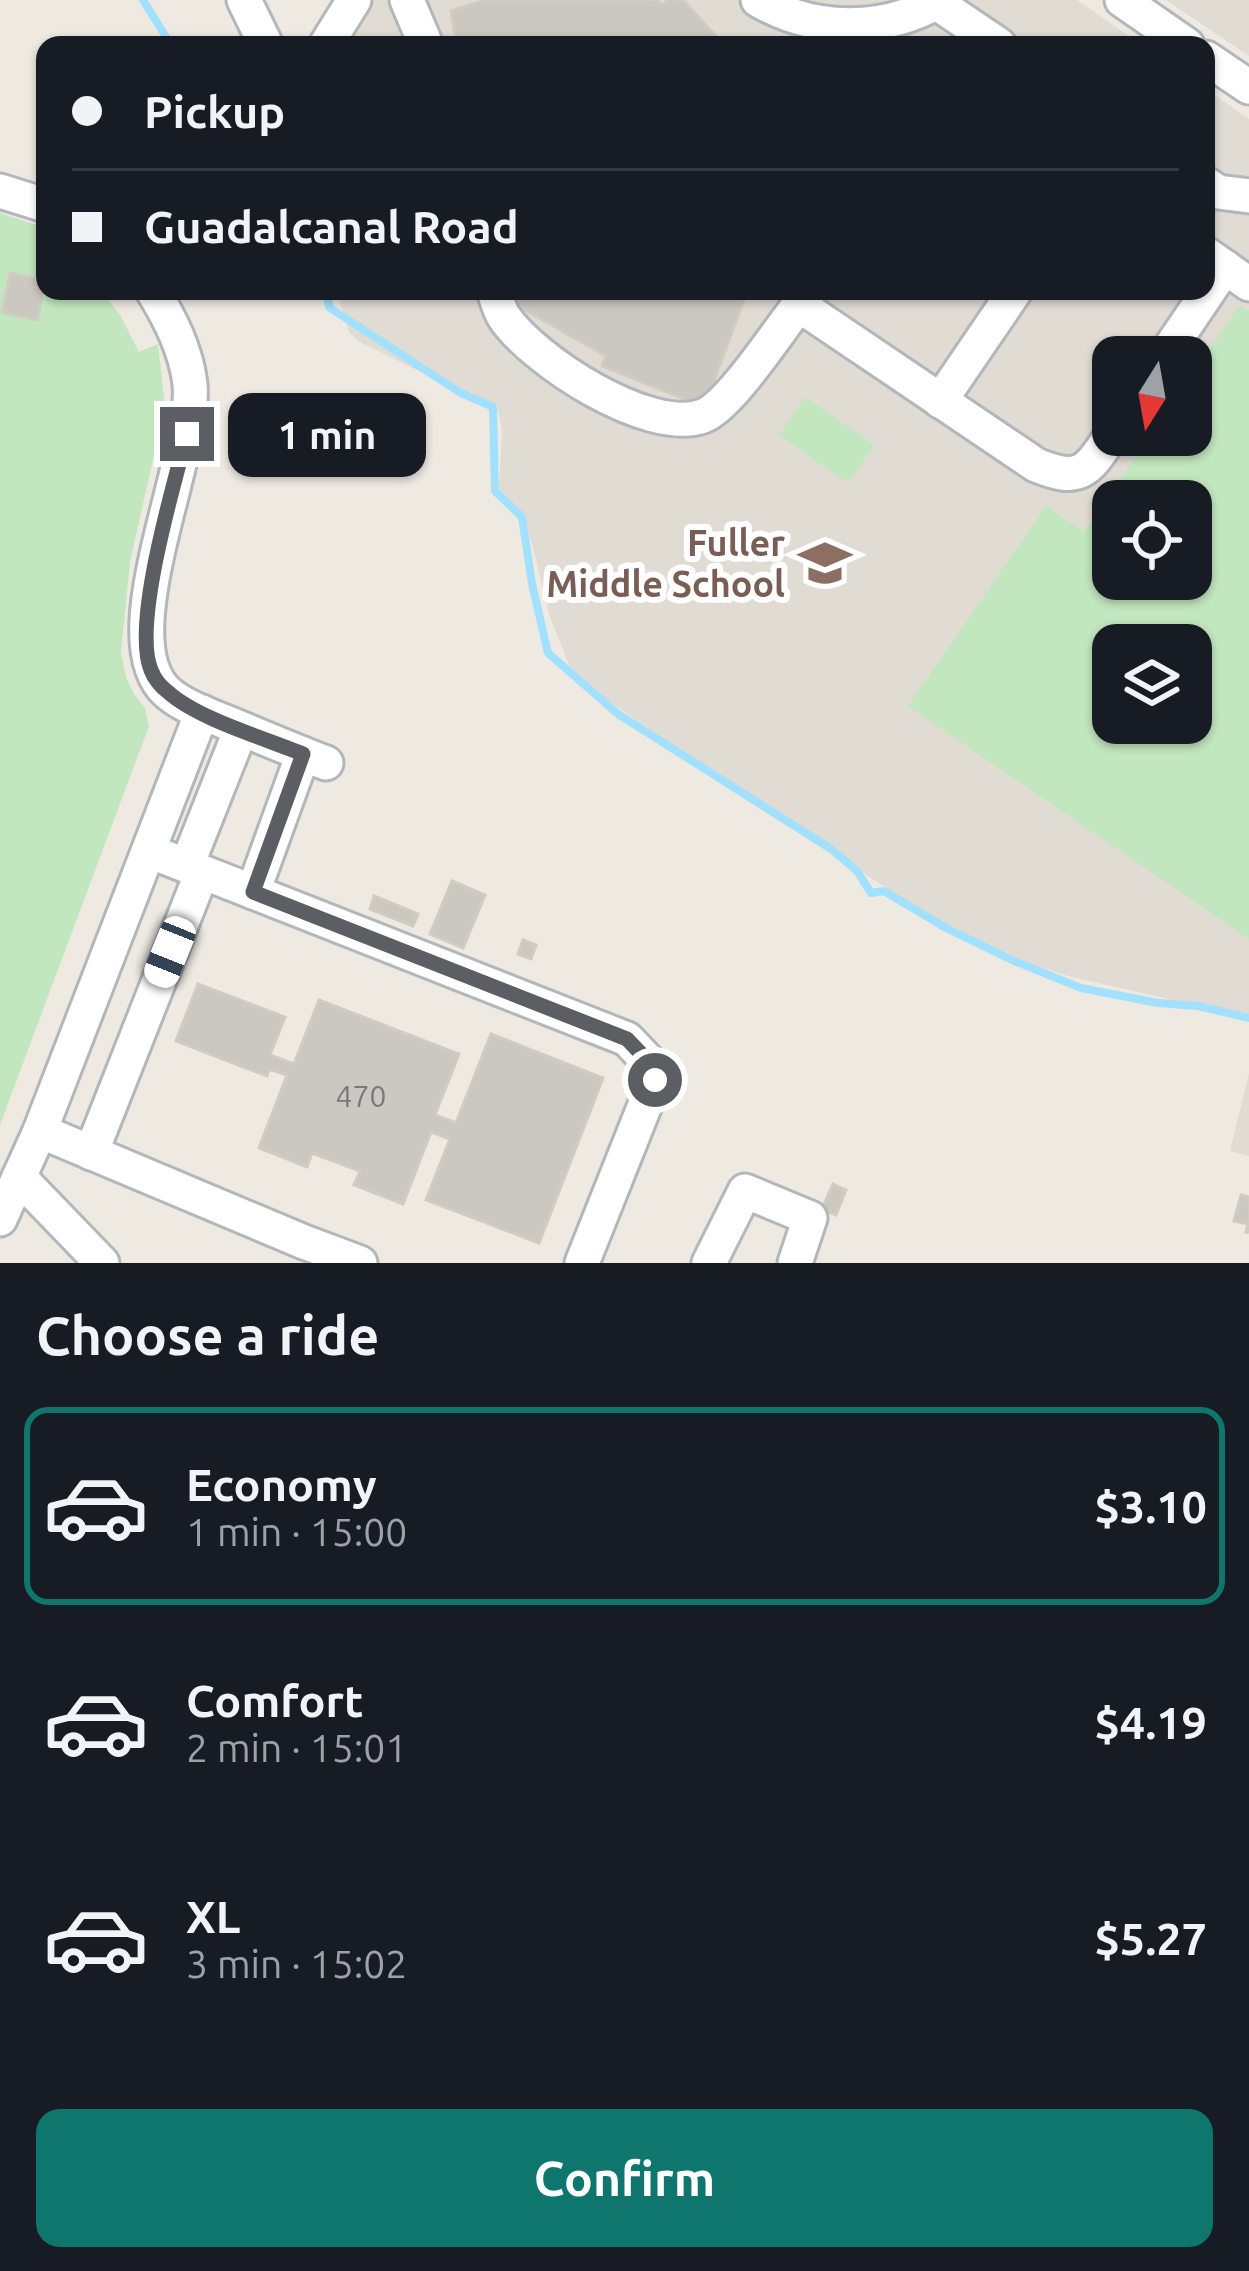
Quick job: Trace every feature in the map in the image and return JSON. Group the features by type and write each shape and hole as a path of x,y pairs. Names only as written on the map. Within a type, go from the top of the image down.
{"street":[{"path":"332,36 354,0"},
{"path":"407,0 423,36"},
{"path":"758,0 797,18 852,26 916,13 939,1 987,36"},
{"path":"1122,0 1174,36"},
{"path":"1215,64 1249,87"},
{"path":"1215,190 1249,196"},
{"path":"0,191 36,202"},
{"path":"158,300 185,359 190,407 154,566 147,650 150,668 169,694 314,759 253,892"},
{"path":"497,300 500,312 532,349 573,379 621,403 685,420 724,404 802,300"},
{"path":"807,300 940,401 1036,465 1078,474 1097,456"},
{"path":"940,401 1009,300"},
{"path":"1179,336 1204,300"},
{"path":"0,1219 40,1131 202,712"},
{"path":"91,1153 241,729"},
{"path":"149,850 627,1039 648,1061 655,1080 582,1263"},
{"path":"40,1131 360,1263"},
{"path":"19,1177 102,1263"},
{"path":"709,1263 745,1191 810,1217 795,1263"}],"shaded area":[{"path":"365,0 1077,0 1129,36 343,36"},
{"path":"1166,0 1249,0 1249,56"},
{"name":"Fuller Middle School","path":"1215,95 1249,119 1249,1017 1071,977 979,947 574,678 550,617 522,517 499,488 502,431 498,410 358,341 349,332 339,300 1215,300"},
{"path":"1249,1073 1249,1156 1230,1151"}],"green space":[{"path":"0,213 36,225 36,300 108,300 139,352 158,344 165,406 130,562 121,653 126,677 145,708 149,726 0,1125"},
{"path":"1240,305 1249,311 1249,939 908,706 1046,506 1084,532 1092,520 1092,600 1212,600 1212,480 1120,480 1136,456 1212,456 1212,346"},
{"path":"805,397 874,445 848,483 779,435"}],"building":[{"path":"485,0 656,0 662,5 683,0 716,36 455,36 451,11"},
{"path":"10,273 36,279 36,300 41,300 37,320 2,312"},
{"path":"744,300 704,407 602,366 606,356 513,303"},
{"path":"452,881 485,895 463,948 430,934"},
{"path":"374,896 418,914 413,926 370,909"},
{"path":"523,940 536,945 531,959 518,954"},
{"path":"198,984 285,1017 270,1055 294,1064 319,1000 459,1054 435,1115 456,1123 491,1034 603,1078 539,1243 426,1200 450,1139 431,1132 403,1204 354,1185 360,1171 312,1153 307,1167 259,1148 287,1075 269,1069 267,1076 176,1041"},
{"path":"833,1184 846,1190 836,1215 822,1209"},
{"path":"1241,1195 1249,1197 1249,1232 1248,1224 1234,1221"}],"waterway":[{"path":"143,0 165,36"},
{"path":"328,300 330,308 459,392 493,407 495,491 522,517 548,653 618,714 831,849 857,871 871,893 884,891 946,928 1081,988 1249,1018"}],"place":[{"name":"Fuller Middle School","path":"825,563"}],"route":[{"path":"187,434 154,566 147,650 150,668 169,694 303,754 253,892 627,1039 648,1061 655,1080"}]}
